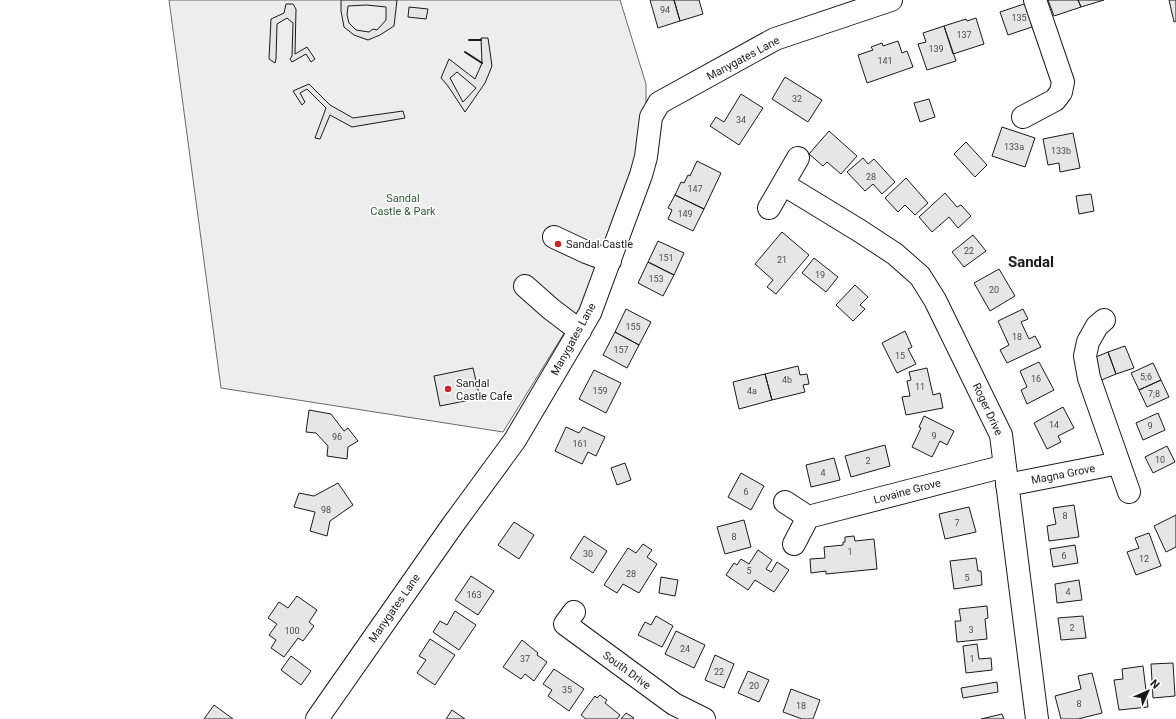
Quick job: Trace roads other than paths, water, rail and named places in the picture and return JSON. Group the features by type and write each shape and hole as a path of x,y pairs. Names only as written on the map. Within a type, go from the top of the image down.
{"street":[{"name":"Manygates Lane","path":"316,719 452,526 515,440 580,331 590,313 641,175 646,157 651,117 659,103 775,39 891,0"},
{"path":"1023,116 1055,100 1061,92 1063,82 1035,0"},
{"path":"769,208 798,158"},
{"name":"Roger Drive","path":"783,184 895,254 920,276 935,300 1001,435 1037,719"},
{"path":"554,237 610,261"},
{"path":"525,286 551,309 580,331"},
{"path":"1104,320 1097,326 1088,342 1085,356 1089,378 1128,492"},
{"name":"Magna Grove","path":"1006,475 1119,463"},
{"name":"Lovaine Grove","path":"808,517 1006,475"},
{"path":"785,502 808,517 794,544"},
{"name":"South Drive","path":"574,612 565,624 674,704 704,719"}],"place":[{"name":"Sandal Castle","path":"558,244"},
{"name":"Sandal Castle Cafe","path":"448,389"}],"district":[{"name":"Sandal","path":"1031,262"}],"park label":[{"name":"Sandal Castle & Park","path":"403,204"}]}
